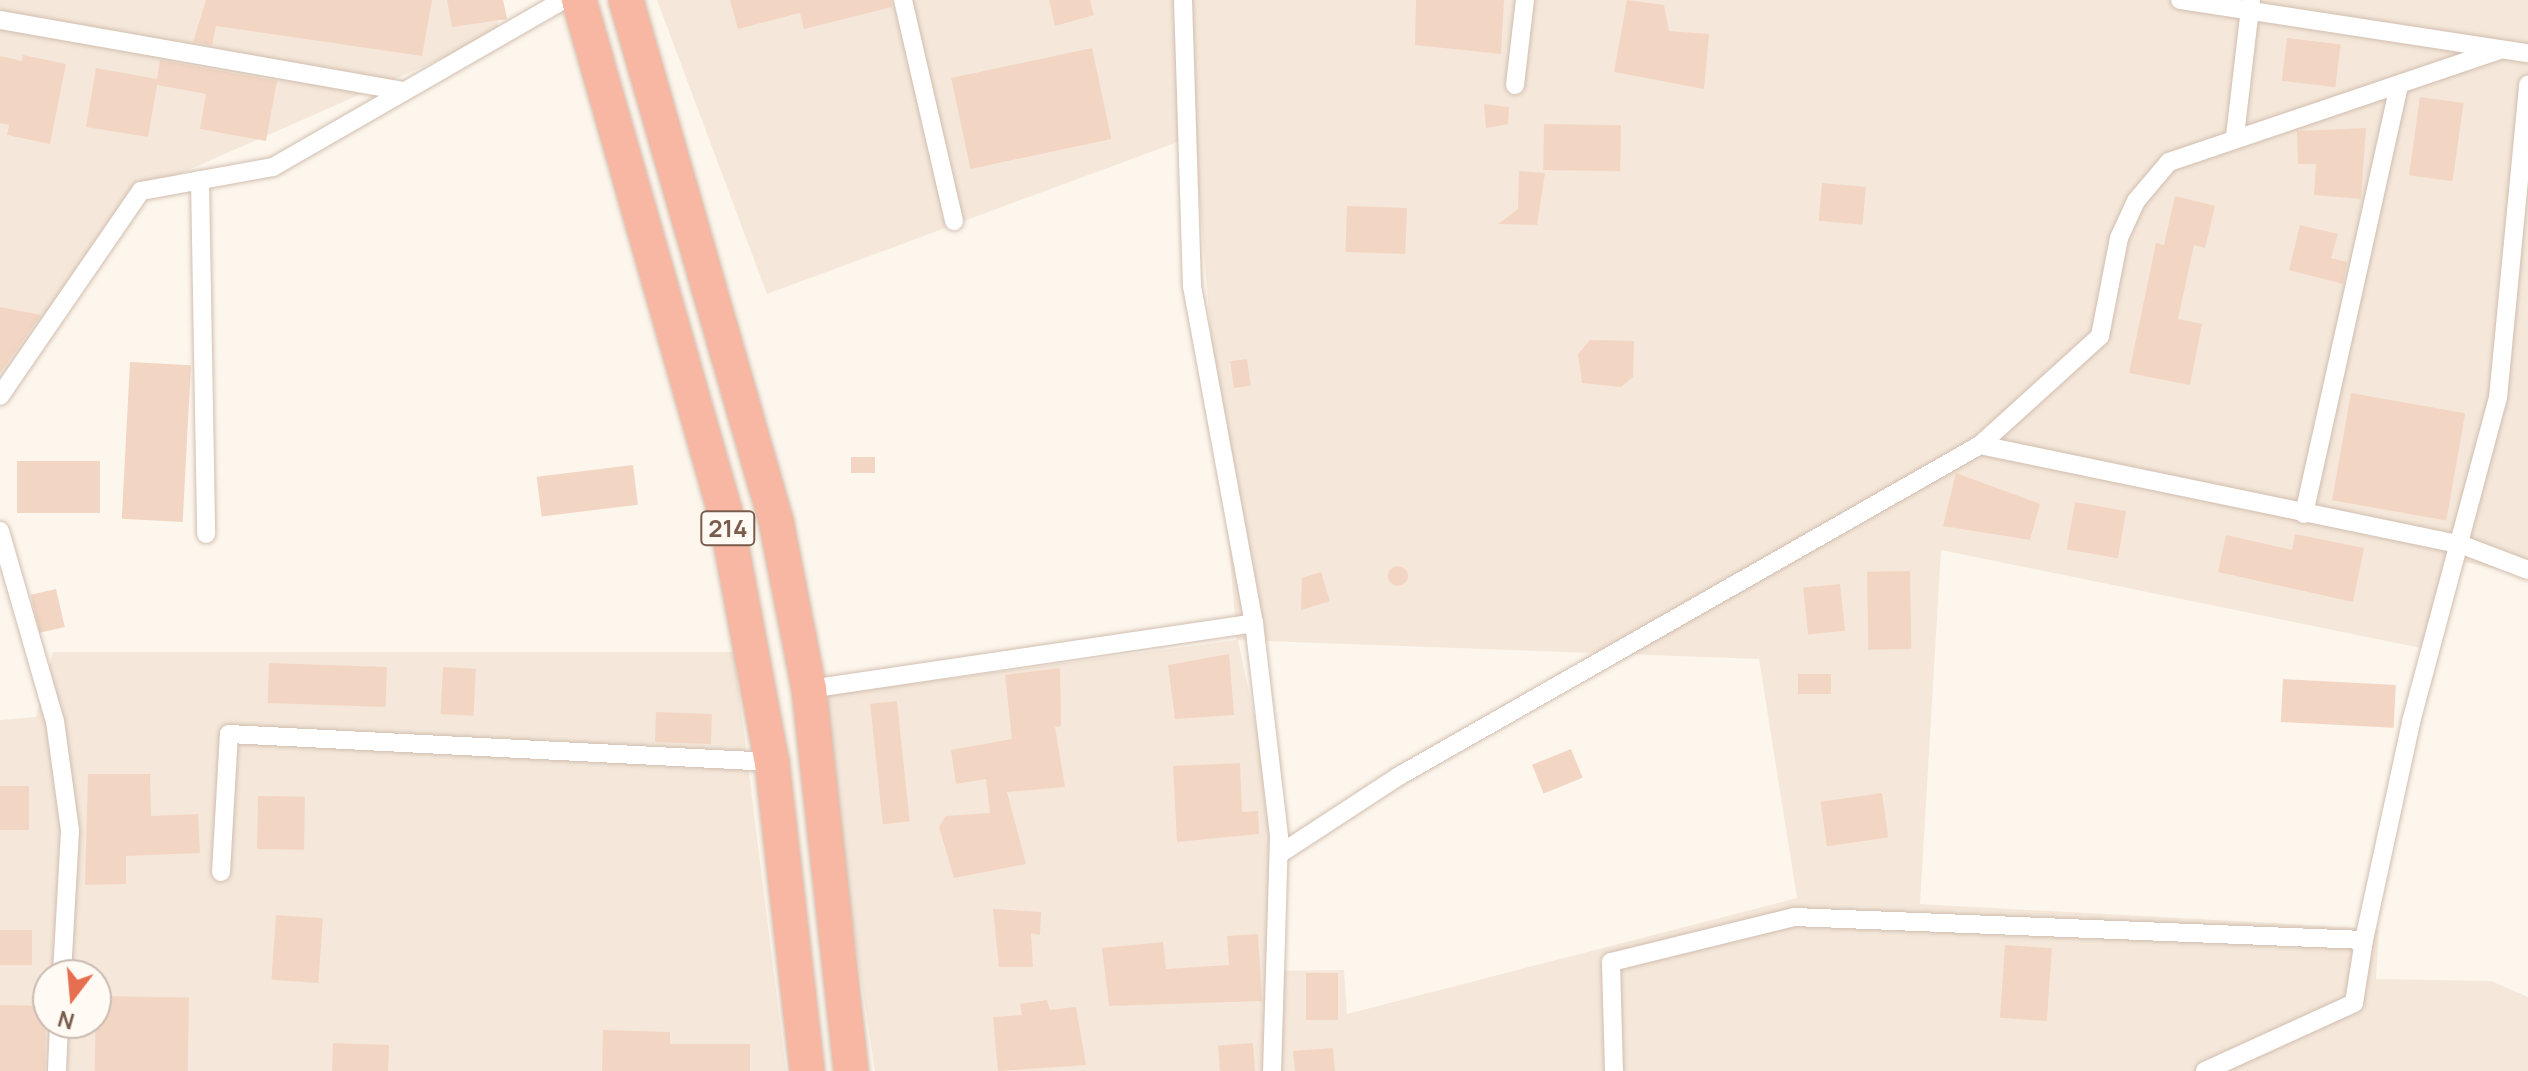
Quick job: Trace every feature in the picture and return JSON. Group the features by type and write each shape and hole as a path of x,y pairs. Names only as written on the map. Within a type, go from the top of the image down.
{"highway":[{"name":"214","path":"579,0 725,512 772,762 807,1071"},
{"name":"214","path":"626,0 776,521 809,689 851,1071"}],"street":[{"path":"0,396 141,191 273,167 564,0"},
{"path":"903,0 954,221"},
{"path":"1183,0 1192,286 1254,623 1281,853 1272,1071"},
{"path":"1515,85 1525,0"},
{"path":"2180,0 2250,5 2528,53"},
{"path":"2235,136 2250,5"},
{"path":"0,20 401,91"},
{"path":"1281,853 1399,776 1980,445 2100,336 2119,238 2148,184 2189,150 2399,85 2499,50"},
{"path":"2205,1071 2354,1003 2364,940 2498,398 2528,84"},
{"path":"2304,514 2399,85"},
{"path":"200,180 206,534"},
{"path":"1980,445 2460,544 2528,570"},
{"path":"0,531 55,721 70,831 63,959"},
{"path":"809,689 1254,623"},
{"path":"221,872 229,734 772,762"},
{"path":"1614,1071 1611,962 1794,917 2364,940"},
{"path":"57,1071 58,1039"}],"shaded area":[{"path":"0,0 495,0 499,33 141,191 0,396"},
{"path":"657,0 2528,0 2528,575 2463,562 2421,648 1941,550 1920,904 2379,929 2376,979 2491,981 2528,997 2528,1071 875,1071 818,696 1237,640 1194,136 767,294","holes":["1238,640 1759,659 1797,898 1347,1014 1344,970 1276,971 1279,837"]},
{"path":"53,652 734,652 786,1071 0,1071 0,720 36,717"}],"building":[{"path":"206,0 432,0 422,56 216,26 212,45 193,42"},
{"path":"447,0 503,0 507,19 452,27"},
{"path":"730,0 891,0 892,7 804,29 800,13 738,29"},
{"path":"1049,0 1090,0 1094,15 1055,26"},
{"path":"1416,0 1504,0 1501,54 1415,45"},
{"path":"1627,0 1664,5 1669,31 1709,34 1704,89 1614,72"},
{"path":"2287,38 2341,45 2335,87 2282,81"},
{"path":"1092,48 1111,139 970,169 951,78"},
{"path":"23,55 66,64 50,144 7,135 9,125 0,123 0,56 22,61"},
{"path":"160,60 277,81 266,141 200,129 206,94 157,85 148,137 86,127 96,68 157,79"},
{"path":"2420,97 2464,103 2453,181 2409,175"},
{"path":"1484,104 1509,107 1508,124 1486,128"},
{"path":"1544,124 1621,125 1620,171 1543,170"},
{"path":"2366,128 2361,199 2314,195 2316,164 2298,164 2297,131"},
{"path":"1519,171 1545,173 1537,225 1498,224 1518,209"},
{"path":"1822,183 1866,187 1863,225 1819,221"},
{"path":"2175,196 2215,206 2205,248 2194,245 2178,319 2202,324 2190,385 2129,373 2156,243 2164,245"},
{"path":"1347,206 1407,208 1405,254 1345,252"},
{"path":"2300,225 2338,234 2331,258 2347,262 2343,284 2289,270"},
{"path":"0,307 41,315 0,373"},
{"path":"1590,340 1634,341 1633,377 1621,387 1582,383 1578,354"},
{"path":"1247,359 1251,386 1234,388 1230,361"},
{"path":"130,362 191,365 183,522 122,519"},
{"path":"2351,393 2465,413 2446,520 2332,500"},
{"path":"851,457 875,457 875,473 851,473"},
{"path":"17,461 100,461 100,513 17,513"},
{"path":"633,465 638,505 542,517 537,477"},
{"path":"1956,473 2040,504 2030,540 1943,526"},
{"path":"2075,502 2126,511 2118,558 2067,549"},
{"path":"2295,534 2364,548 2353,602 2218,572 2226,535 2292,550"},
{"path":"1398,566 1405,569 1408,576 1405,583 1398,586 1391,583 1388,576 1391,569"},
{"path":"1910,571 1911,649 1868,650 1867,572"},
{"path":"1321,572 1330,601 1301,610 1302,578"},
{"path":"1840,584 1845,631 1808,635 1803,588"},
{"path":"56,589 65,627 39,633 31,595"},
{"path":"1229,654 1234,715 1175,719 1168,665"},
{"path":"269,663 387,667 386,707 268,703"},
{"path":"443,667 476,669 473,716 441,714"},
{"path":"1060,668 1061,726 1055,727 1065,787 1007,792 1026,864 954,878 939,827 946,816 990,813 986,779 956,784 951,750 1012,739 1005,675"},
{"path":"1798,674 1831,674 1831,694 1798,694"},
{"path":"2283,679 2396,685 2394,728 2281,722"},
{"path":"897,701 910,821 883,824 870,704"},
{"path":"656,712 712,714 711,744 655,742"},
{"path":"1571,749 1583,778 1544,793 1532,765"},
{"path":"1240,763 1242,812 1258,811 1259,834 1177,842 1173,766"},
{"path":"88,774 150,774 151,816 198,814 200,853 126,856 126,884 85,885"},
{"path":"0,786 29,786 29,830 0,830"},
{"path":"1882,793 1888,838 1827,846 1821,802"},
{"path":"258,796 305,797 304,850 257,849"},
{"path":"993,909 1041,912 1040,935 1031,933 1033,967 999,967"},
{"path":"276,915 323,918 318,983 271,980"},
{"path":"0,930 32,930 32,965 0,965"},
{"path":"1258,934 1262,1001 1109,1006 1102,948 1163,942 1166,969 1229,965 1227,936"},
{"path":"2005,945 2052,948 2047,1021 2000,1018"},
{"path":"1306,973 1338,973 1338,1020 1306,1020"},
{"path":"112,996 189,998 188,1071 95,1071 95,1039 112,1039"},
{"path":"1047,1000 1050,1010 1076,1007 1086,1065 998,1071 993,1017 1022,1015 1020,1004"},
{"path":"0,1005 32,1006 32,1039 45,1039 45,1071 0,1071"},
{"path":"603,1030 670,1032 670,1044 750,1044 750,1071 602,1071"},
{"path":"333,1043 389,1045 388,1071 332,1071"},
{"path":"1253,1043 1255,1071 1220,1071 1218,1045"},
{"path":"1333,1048 1335,1071 1295,1071 1293,1051"}]}
